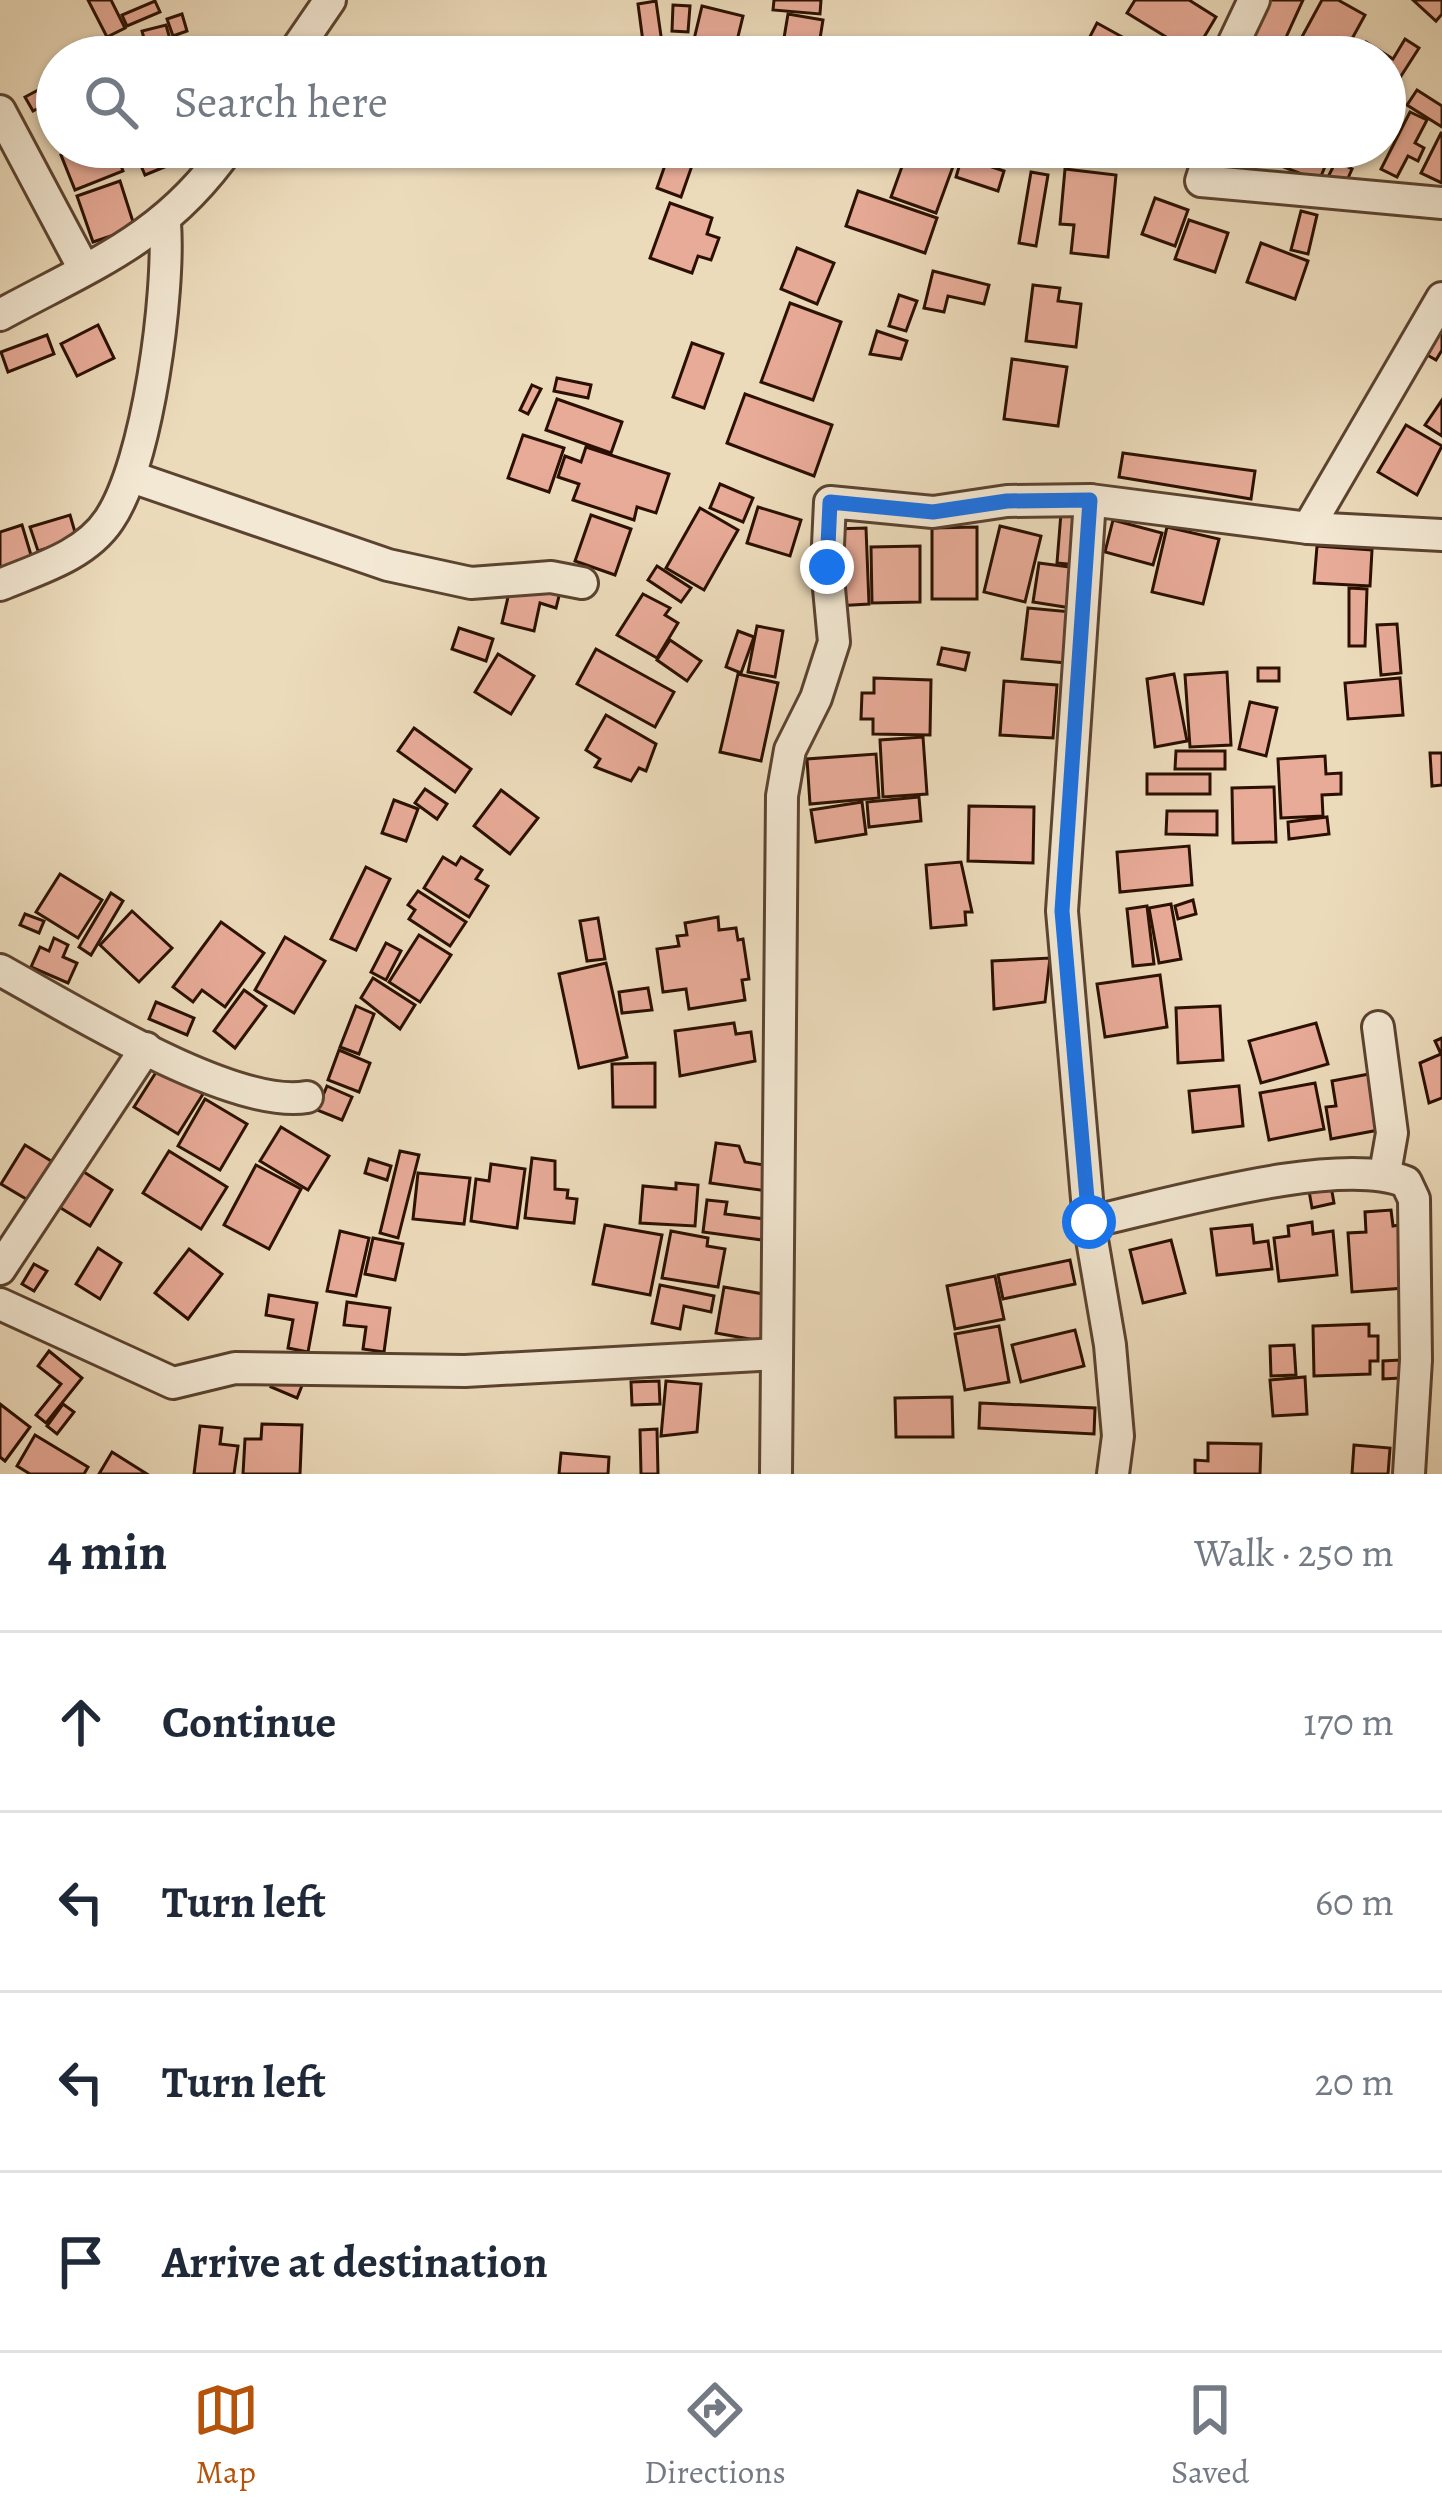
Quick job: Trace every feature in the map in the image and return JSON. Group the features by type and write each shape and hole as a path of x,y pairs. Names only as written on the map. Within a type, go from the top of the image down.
{"street":[{"path":"305,36 330,0"},
{"path":"1237,36 1254,0"},
{"path":"0,112 84,269"},
{"path":"0,315 165,223 214,168"},
{"path":"1206,168 1202,181 1442,202"},
{"path":"0,585 78,551 108,522 132,477 169,272 165,223"},
{"path":"1308,528 1442,298"},
{"path":"132,477 388,566 471,583 550,578 582,583"},
{"path":"1090,500 1062,911 1089,1222 1110,1345 1118,1436 1113,1474"},
{"path":"776,1474 782,796 790,750 816,698 834,642 827,567 830,502 933,512 1007,501 1090,500 1308,528 1442,535"},
{"path":"0,970 146,1048 282,1102 307,1097"},
{"path":"1378,1027 1392,1133 1384,1173"},
{"path":"0,1269 146,1048"},
{"path":"1089,1222 1291,1180 1384,1173 1406,1182 1414,1199 1416,1360 1409,1474"},
{"path":"0,1304 173,1383 235,1368 465,1371 777,1354"}],"building":[{"path":"88,0 111,0 125,28 106,36"},
{"path":"774,0 821,0 820,14 773,10"},
{"path":"1135,0 1189,0 1216,17 1205,36 1165,36 1127,13"},
{"path":"1266,0 1303,0 1287,36 1250,36"},
{"path":"1322,0 1338,0 1365,15 1354,36 1302,36"},
{"path":"1413,0 1442,0 1442,14 1436,21"},
{"path":"155,1 160,12 127,26 122,15"},
{"path":"656,1 661,36 642,36 638,4"},
{"path":"673,5 690,6 688,32 672,31"},
{"path":"702,6 743,16 738,36 695,36"},
{"path":"182,14 187,31 173,36 167,19"},
{"path":"788,14 823,20 820,36 784,36"},
{"path":"1097,23 1121,36 1090,36"},
{"path":"166,25 169,36 143,36 142,31"},
{"path":"1406,40 1419,48 1406,68"},
{"path":"1417,90 1442,106 1442,127 1407,105"},
{"path":"36,91 36,109 33,111 25,97"},
{"path":"1410,112 1427,120 1415,143 1424,148 1418,161 1408,156 1406,160"},
{"path":"1442,133 1442,183 1421,173"},
{"path":"66,168 122,168 123,171 75,190"},
{"path":"664,168 691,168 681,197 657,188"},
{"path":"901,168 952,168 936,213 891,197"},
{"path":"959,168 1004,171 998,191 956,177"},
{"path":"1286,168 1324,168 1319,181"},
{"path":"1332,168 1352,169 1345,185 1328,177"},
{"path":"1382,168 1402,168 1397,177"},
{"path":"1065,169 1116,175 1108,257 1071,253 1074,225 1060,224"},
{"path":"1031,172 1048,175 1036,246 1019,243"},
{"path":"120,181 135,228 93,242 77,196"},
{"path":"858,191 937,218 925,253 846,226"},
{"path":"1155,198 1188,210 1175,246 1142,234"},
{"path":"670,203 712,218 707,234 719,238 711,260 698,256 692,273 650,258"},
{"path":"1301,211 1317,215 1308,254 1291,250"},
{"path":"1189,220 1228,233 1215,272 1175,259"},
{"path":"1261,243 1308,261 1295,299 1247,282"},
{"path":"797,248 834,263 817,304 781,289"},
{"path":"933,271 989,285 984,304 948,296 944,312 924,308"},
{"path":"1033,285 1060,288 1058,301 1081,304 1076,347 1026,341"},
{"path":"899,295 917,301 906,331 889,326"},
{"path":"790,303 841,322 813,400 761,382"},
{"path":"1442,317 1442,350 1436,360 1422,352"},
{"path":"98,325 114,358 77,376 61,344"},
{"path":"877,331 907,341 901,359 870,354"},
{"path":"47,335 54,354 8,372 1,352"},
{"path":"692,343 723,354 704,408 673,397"},
{"path":"1012,359 1067,367 1058,426 1004,419"},
{"path":"557,378 591,385 588,398 554,391"},
{"path":"532,385 541,389 528,414 520,410"},
{"path":"745,394 832,425 814,476 727,443"},
{"path":"557,399 622,422 611,453 546,430"},
{"path":"1442,400 1442,436 1425,425"},
{"path":"1406,425 1442,446 1417,495 1378,472"},
{"path":"523,435 564,448 549,492 508,478"},
{"path":"586,447 669,474 656,513 637,507 634,520 573,500 579,484 558,477 565,456 581,462"},
{"path":"1123,453 1255,471 1251,499 1119,477"},
{"path":"720,484 753,498 743,522 710,508"},
{"path":"758,507 801,520 790,556 747,543"},
{"path":"700,508 738,530 704,590 666,568"},
{"path":"1061,513 1082,514 1078,565 1057,563"},
{"path":"70,515 77,539 38,551 30,527"},
{"path":"591,515 631,529 615,575 575,561"},
{"path":"1113,520 1162,533 1153,565 1105,552"},
{"path":"22,525 34,565 0,576 0,532"},
{"path":"1000,526 1041,536 1025,602 984,592"},
{"path":"977,527 977,599 932,599 932,528"},
{"path":"1167,527 1219,539 1203,604 1152,592"},
{"path":"866,528 869,604 836,606 833,529"},
{"path":"920,546 920,602 872,603 871,547"},
{"path":"1317,546 1372,550 1370,586 1314,583"},
{"path":"1039,563 1077,568 1071,608 1033,602"},
{"path":"657,566 691,588 681,602 648,580"},
{"path":"512,580 560,592 556,608 540,603 534,631 502,623"},
{"path":"1349,588 1367,589 1365,646 1349,646"},
{"path":"643,594 670,608 665,615 678,623 657,658 617,635"},
{"path":"1028,608 1072,612 1067,663 1022,659"},
{"path":"1397,624 1401,673 1381,675 1377,625"},
{"path":"757,626 783,631 775,677 748,672"},
{"path":"459,628 493,639 486,661 452,649"},
{"path":"738,631 754,637 741,673 726,667"},
{"path":"670,640 701,661 687,681 657,660"},
{"path":"942,648 969,653 965,670 938,664"},
{"path":"596,649 674,692 655,727 577,684"},
{"path":"498,654 534,676 511,714 475,692"},
{"path":"1258,668 1279,668 1279,681 1258,681"},
{"path":"1227,672 1231,745 1190,747 1185,675"},
{"path":"738,674 778,683 761,761 720,752"},
{"path":"1174,674 1187,741 1155,747 1147,679"},
{"path":"874,678 931,680 930,735 873,734 873,719 861,719 862,693 874,693"},
{"path":"1400,678 1403,715 1348,719 1345,683"},
{"path":"1004,681 1057,685 1053,738 1000,735"},
{"path":"1250,702 1277,708 1266,756 1239,749"},
{"path":"606,715 656,744 646,771 639,768 631,781 595,767 600,759 586,750"},
{"path":"414,728 471,769 455,792 398,751"},
{"path":"923,737 927,794 883,797 880,740"},
{"path":"1176,751 1225,751 1225,769 1175,769"},
{"path":"1430,753 1442,753 1442,785 1432,786"},
{"path":"876,754 879,798 810,804 807,759"},
{"path":"1325,756 1326,774 1341,773 1341,794 1322,795 1323,816 1281,818 1278,759"},
{"path":"1147,774 1210,774 1210,794 1147,794"},
{"path":"1274,787 1276,842 1233,843 1232,788"},
{"path":"425,789 447,804 437,819 415,803"},
{"path":"501,790 538,818 510,854 474,826"},
{"path":"919,797 921,821 869,827 867,802"},
{"path":"394,800 418,809 406,841 382,833"},
{"path":"862,802 866,834 816,842 811,810"},
{"path":"969,806 1034,807 1033,863 968,861"},
{"path":"1167,811 1217,811 1217,835 1166,834"},
{"path":"1327,817 1329,834 1289,839 1288,822"},
{"path":"1189,846 1192,885 1120,892 1117,852"},
{"path":"443,857 456,865 461,857 482,870 476,879 488,886 469,917 424,888"},
{"path":"961,862 972,912 965,912 966,925 931,928 926,865"},
{"path":"366,867 390,879 356,950 331,939"},
{"path":"60,874 102,900 78,938 36,912"},
{"path":"418,891 466,922 450,946 409,919 415,910 408,905"},
{"path":"111,893 123,901 91,955 79,947"},
{"path":"1193,900 1196,914 1178,919 1175,906"},
{"path":"1171,904 1181,959 1159,963 1149,908"},
{"path":"1147,906 1154,964 1133,966 1127,909"},
{"path":"132,911 172,948 139,982 100,945"},
{"path":"25,914 44,921 39,933 20,925"},
{"path":"718,917 719,930 736,928 738,940 743,939 749,979 742,980 745,1000 689,1009 686,989 663,992 657,949 679,946 677,936 687,935 685,923"},
{"path":"598,918 605,959 587,961 580,921"},
{"path":"221,922 264,953 225,1007 202,990 193,1002 173,987"},
{"path":"419,935 451,955 420,1002 389,982"},
{"path":"285,937 325,961 294,1013 255,990"},
{"path":"54,938 68,945 63,957 77,963 68,983 31,967 40,947 49,951"},
{"path":"386,943 401,951 386,980 371,972"},
{"path":"1050,958 1045,1002 994,1009 992,961"},
{"path":"606,963 627,1057 579,1068 559,974"},
{"path":"1160,975 1167,1027 1105,1037 1097,984"},
{"path":"373,978 415,1005 400,1029 361,998"},
{"path":"648,988 652,1010 622,1013 619,992"},
{"path":"244,990 266,1006 235,1048 214,1031"},
{"path":"156,1002 194,1018 187,1035 149,1019"},
{"path":"356,1006 374,1014 359,1054 340,1047"},
{"path":"1220,1006 1223,1060 1178,1063 1176,1008"},
{"path":"734,1023 736,1034 751,1032 755,1061 680,1076 675,1031"},
{"path":"1316,1023 1328,1064 1261,1083 1249,1041"},
{"path":"1442,1038 1442,1098 1429,1103 1420,1063 1441,1054 1435,1041"},
{"path":"339,1050 370,1063 359,1092 328,1080"},
{"path":"655,1063 655,1107 613,1107 612,1064"},
{"path":"160,1066 203,1094 178,1134 134,1107"},
{"path":"1369,1074 1384,1129 1331,1139 1326,1107 1336,1106 1332,1081"},
{"path":"1315,1083 1324,1129 1269,1140 1260,1093"},
{"path":"327,1086 352,1097 342,1120 317,1110"},
{"path":"1239,1086 1243,1126 1193,1132 1189,1091"},
{"path":"205,1099 247,1124 220,1170 178,1146"},
{"path":"281,1127 329,1156 308,1190 260,1161"},
{"path":"716,1143 739,1146 745,1162 770,1166 767,1191 710,1183"},
{"path":"25,1145 61,1167 38,1206 1,1184"},
{"path":"169,1151 227,1187 201,1229 143,1193"},
{"path":"400,1151 419,1155 398,1238 380,1233"},
{"path":"532,1158 555,1161 555,1189 568,1190 567,1198 577,1199 574,1223 525,1218"},
{"path":"369,1159 391,1166 387,1180 365,1173"},
{"path":"491,1164 525,1169 517,1228 471,1221 476,1179 489,1181"},
{"path":"73,1165 112,1190 90,1226 51,1202"},
{"path":"256,1165 301,1189 269,1249 224,1225"},
{"path":"418,1173 470,1178 464,1224 413,1219"},
{"path":"676,1183 698,1185 695,1226 640,1223 643,1186 676,1189"},
{"path":"1331,1186 1334,1203 1312,1208 1309,1191"},
{"path":"707,1200 727,1202 725,1214 765,1219 762,1240 703,1232"},
{"path":"1391,1210 1393,1226 1399,1225 1404,1288 1352,1292 1348,1233 1366,1232 1365,1212"},
{"path":"1312,1222 1313,1234 1333,1231 1337,1275 1279,1281 1274,1238 1289,1236 1288,1226"},
{"path":"605,1225 662,1235 650,1295 593,1284"},
{"path":"1252,1225 1254,1243 1268,1241 1272,1269 1217,1275 1211,1229"},
{"path":"340,1231 369,1238 356,1296 327,1291"},
{"path":"671,1231 708,1238 707,1246 725,1249 718,1287 662,1278"},
{"path":"373,1238 403,1244 395,1280 365,1274"},
{"path":"1171,1240 1185,1293 1143,1303 1130,1250"},
{"path":"98,1248 121,1263 100,1299 76,1284"},
{"path":"189,1249 222,1274 188,1319 155,1293"},
{"path":"1070,1260 1075,1284 1003,1299 998,1275"},
{"path":"34,1264 47,1271 34,1291 22,1284"},
{"path":"995,1276 1004,1319 955,1329 947,1286"},
{"path":"660,1285 714,1296 711,1312 684,1306 680,1329 652,1323"},
{"path":"724,1287 769,1295 761,1341 716,1333"},
{"path":"269,1295 317,1303 308,1352 288,1348 293,1320 266,1315"},
{"path":"347,1302 390,1308 384,1352 363,1349 366,1327 344,1325"},
{"path":"1369,1324 1369,1336 1378,1336 1378,1361 1370,1361 1370,1374 1314,1376 1313,1326"},
{"path":"999,1326 1009,1382 965,1390 955,1334"},
{"path":"1075,1330 1084,1366 1021,1382 1012,1345"},
{"path":"1294,1345 1296,1375 1271,1376 1270,1346"},
{"path":"49,1351 82,1378 46,1423 36,1415 61,1384 38,1366"},
{"path":"1400,1360 1400,1378 1383,1379 1383,1361"},
{"path":"277,1373 303,1383 297,1398 271,1387"},
{"path":"1305,1377 1307,1414 1273,1416 1270,1380"},
{"path":"659,1381 660,1404 632,1405 631,1382"},
{"path":"666,1381 701,1384 697,1432 661,1436"},
{"path":"952,1397 953,1437 896,1437 895,1398"},
{"path":"980,1403 1095,1408 1094,1434 979,1428"},
{"path":"0,1404 30,1427 5,1461 0,1457"},
{"path":"63,1404 74,1412 57,1434 47,1426"},
{"path":"262,1424 302,1425 300,1474 243,1474 245,1439 261,1439"},
{"path":"200,1426 222,1428 220,1444 238,1446 234,1474 194,1474"},
{"path":"657,1429 658,1474 641,1474 640,1430"},
{"path":"35,1435 88,1467 84,1474 30,1474 17,1466"},
{"path":"1208,1443 1261,1444 1260,1474 1195,1474 1195,1460 1208,1461"},
{"path":"1354,1445 1390,1448 1388,1474 1352,1474"},
{"path":"112,1452 147,1474 99,1474"},
{"path":"561,1453 609,1457 608,1474 559,1474"}],"route":[{"path":"827,567 830,502 933,512 1007,501 1090,500 1062,911 1089,1222"}]}
